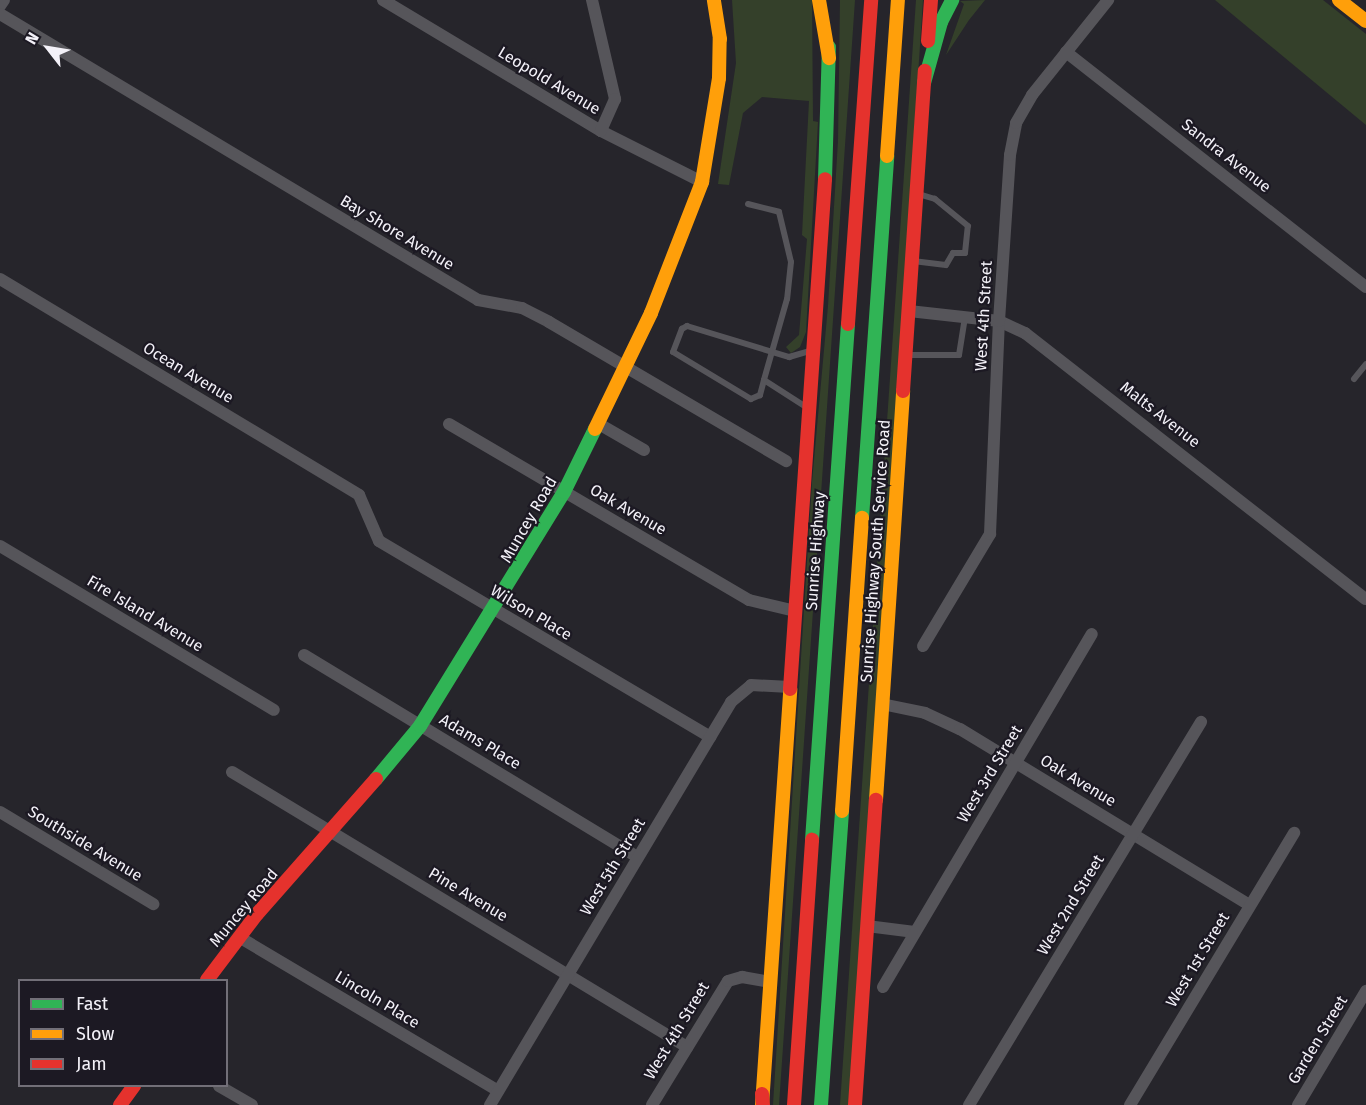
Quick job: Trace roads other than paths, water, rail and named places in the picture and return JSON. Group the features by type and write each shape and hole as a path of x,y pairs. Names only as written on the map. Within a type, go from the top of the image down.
{"main road":[{"name":"Muncey Road","path":"208,979 238,937 332,833 420,726 495,611 564,492 626,368 677,253 702,182 719,78 720,39 714,0"},
{"path":"819,0 829,57"},
{"name":"Sunrise Highway","path":"762,1101 813,351 830,0"},
{"name":"Sunrise Highway","path":"794,1105 871,0"},
{"path":"821,1105 898,0"},
{"name":"Sunrise Highway South Service Road","path":"855,1105 931,0"},
{"path":"924,83 941,21 952,0"},
{"path":"1339,1 1366,21"},
{"path":"120,1105 133,1087"}],"street":[{"path":"0,6 4,0"},
{"name":"Leopold Avenue","path":"382,0 601,131 702,182"},
{"path":"592,0 615,99 601,131"},
{"name":"West 4th Street","path":"923,646 990,534 999,321 1010,155 1016,123 1032,95 1107,0"},
{"name":"Bay Shore Avenue","path":"0,14 478,300 522,308 786,461"},
{"name":"Sandra Avenue","path":"1066,52 1366,287"},
{"name":"Ocean Avenue","path":"0,279 359,495"},
{"name":"Malts Avenue","path":"909,311 999,321 1046,346 1366,599"},
{"name":"Oak Avenue","path":"449,424 748,600 795,611"},
{"path":"599,424 644,450"},
{"name":"Wilson Place","path":"359,495 379,541 710,737"},
{"name":"Fire Island Avenue","path":"0,546 274,710"},
{"name":"West 3rd Street","path":"883,987 1092,634"},
{"name":"Adams Place","path":"304,655 638,857"},
{"name":"West 5th Street","path":"490,1105 710,737 745,688 763,684 790,687"},
{"name":"Oak Avenue","path":"882,704 942,719 1250,905"},
{"name":"West 2nd Street","path":"969,1105 1201,722"},
{"name":"Pine Avenue","path":"232,772 687,1047"},
{"name":"Southside Avenue","path":"0,812 153,904"},
{"name":"West 1st Street","path":"1130,1105 1294,833"},
{"path":"867,926 915,932"},
{"name":"Lincoln Place","path":"238,937 498,1091"},
{"name":"West 4th Street","path":"652,1105 728,981 742,977 770,982"},
{"name":"Garden Street","path":"1298,1105 1366,991"},
{"path":"221,1087 252,1105"}],"lane":[{"path":"913,261 946,265 953,253 965,253 968,226 935,199 917,193"},
{"path":"748,204 779,212 791,262 787,299 773,352 760,395 751,399 673,352 687,326 773,352 789,357 813,351"},
{"path":"906,355 959,355 965,317"},
{"path":"1354,379 1366,364"},
{"path":"764,380 809,409"}]}
